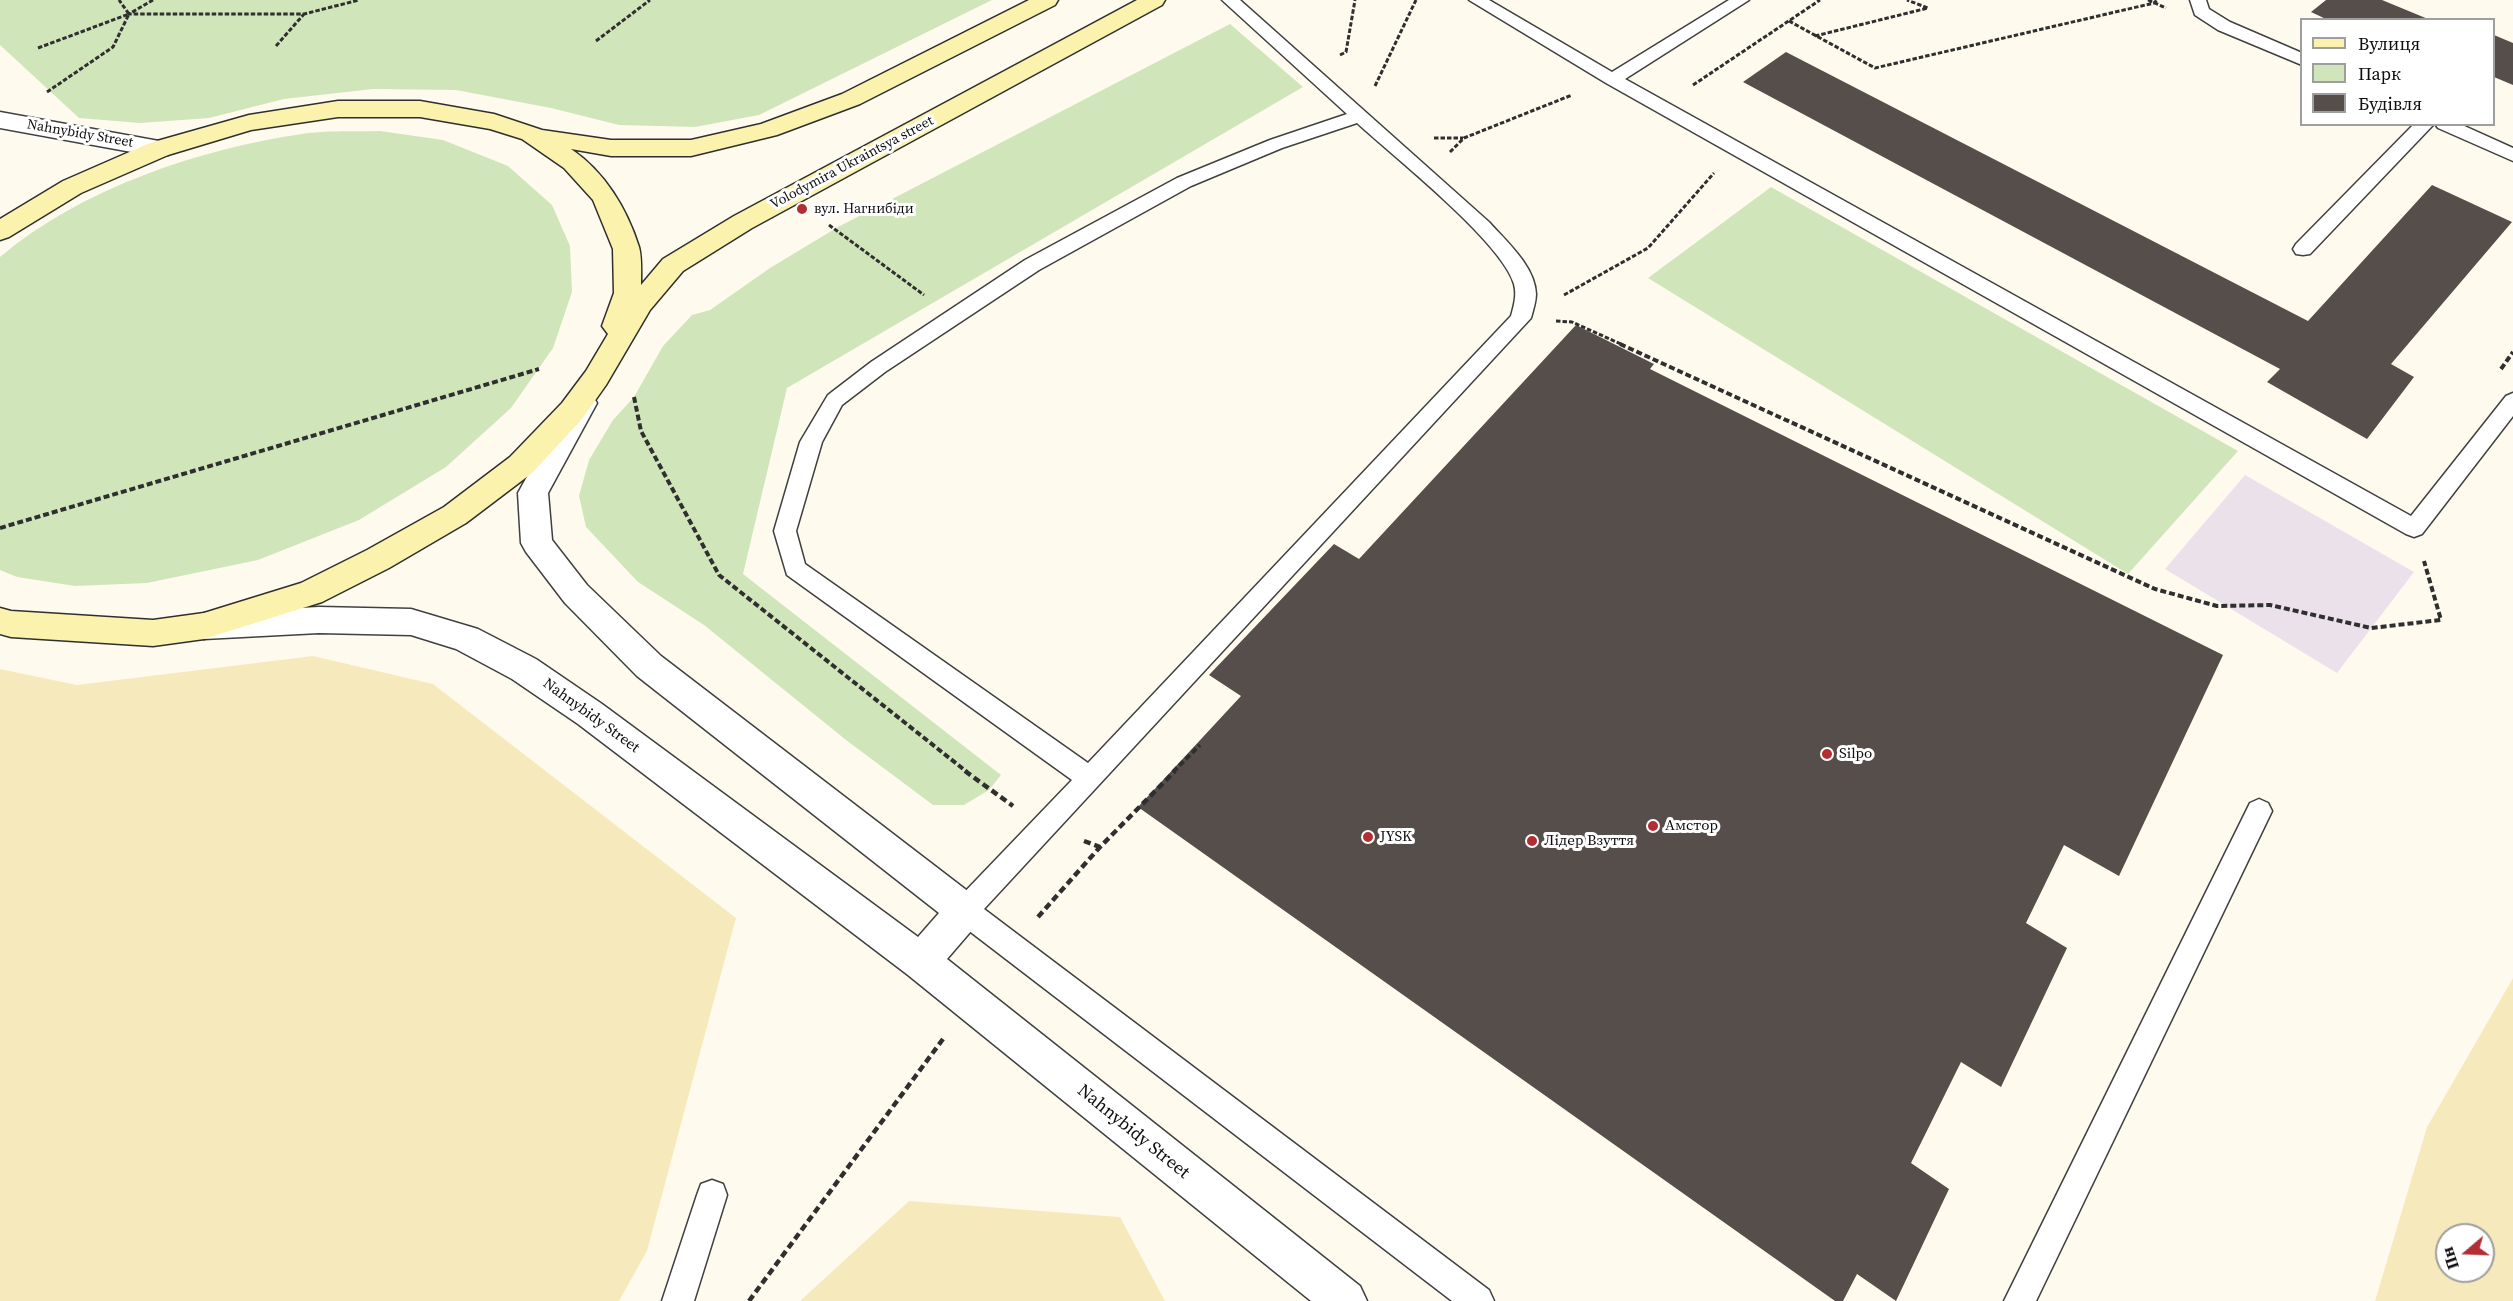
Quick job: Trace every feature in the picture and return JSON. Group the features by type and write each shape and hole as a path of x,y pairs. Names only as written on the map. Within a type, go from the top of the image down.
{"street":[{"name":"Volodymira Ukraintsya street","path":"0,231 72,188 159,149 249,123 338,109 420,109 494,122 531,134 611,148 691,148 768,130 851,99 1047,0"},
{"name":"Volodymira Ukraintsya street","path":"0,621 11,624 153,633 204,626 311,593 378,559 455,515 521,465 572,411 596,378 640,304 673,265 743,222 1154,0"},
{"name":"Nahnybidy Street","path":"0,120 159,149"},
{"name":"Volodymira Ukraintsya street","path":"531,134 573,162 605,197 626,249 628,293 596,378"},
{"path":"596,378 533,494 537,543 576,594 649,666 965,911 921,962"},
{"name":"Nahnybidy Street","path":"204,626 319,620 411,622 466,639 524,669 590,714 921,962 1345,1301"}],"lane":[{"path":"1230,0 1482,226 1510,260 1522,280 1526,296 1521,318 1088,777 965,911 1478,1301"},
{"path":"1477,0 1612,79 2414,528 2513,401"},
{"path":"1612,79 1741,0"},
{"path":"2198,0 2201,11 2224,26 2300,60"},
{"path":"1088,777 795,569 785,531 811,442 835,400 878,367 1032,265 1184,182 1276,144 1360,116"},
{"path":"2303,249 2423,126"},
{"path":"2449,126 2513,154"},
{"path":"2020,1301 2259,811"},
{"path":"678,1301 712,1195"}],"path":[{"path":"119,0 129,14"},
{"path":"38,48 129,14 153,0"},
{"path":"129,14 304,14 359,0"},
{"path":"596,41 650,0"},
{"path":"1310,71 1346,52 1355,0"},
{"path":"1360,116 1416,0"},
{"path":"1815,36 1928,8 1907,0"},
{"path":"1790,21 1875,68 2154,3 2157,0"},
{"path":"40,95 113,47 129,14"},
{"path":"276,46 304,14"},
{"path":"1426,176 1464,138 1612,79"},
{"path":"1693,86 1703,91"},
{"path":"1521,318 1648,248 1713,173 1740,149"},
{"path":"829,225 953,316"},
{"path":"1521,318 1572,322 2155,589 2217,606 2270,605 2371,628 2440,620 2414,528"},
{"path":"2499,370 2513,352"},
{"path":"0,528 539,369"},
{"path":"634,397 640,431 719,575 747,600 989,790 1044,825 1100,847"}],"shaded area":[{"path":"2245,475 2414,572 2337,673 2165,569"}],"green space":[{"path":"0,0 992,0 759,115 695,127 619,125 551,108 456,90 373,89 284,99 209,118 140,123 79,118 0,45"},
{"path":"1230,24 1303,87 787,388 743,574 1001,775 989,790 964,805 933,805 846,740 704,625 638,582 586,527 579,496 589,460 613,420 634,397 663,346 692,315 710,310 770,268 838,227"},
{"path":"380,131 443,140 508,166 552,205 570,246 572,292 553,348 511,408 446,467 359,520 258,560 147,583 75,586 17,577 0,570 0,257 66,211 104,192 182,162 223,150 302,134"},
{"path":"1771,187 2238,451 2128,574 1648,278"}],"sand":[{"path":"313,656 433,684 736,918 647,1251 619,1301 0,1301 0,669 77,685"},
{"path":"2513,978 2513,1301 2375,1301 2427,1127"},
{"path":"909,1201 1120,1217 1165,1301 800,1301"}],"building":[{"path":"2326,0 2382,0 2426,18 2324,18 2311,12"},
{"path":"2495,35 2513,43 2513,85 2495,77"},
{"path":"1786,52 2308,321 2432,185 2512,222 2391,364 2414,377 2367,439 2267,382 2280,369 1743,82"},
{"name":"Амстор","path":"1576,325 1654,364 1650,369 2223,655 2119,876 2064,845 2026,923 2067,948 2001,1087 1961,1062 1911,1163 1949,1189 1896,1301 1857,1274 1843,1301 1835,1301 1138,807 1241,696 1209,675 1334,544 1359,559"}],"place":[{"name":"вул. Нагнибіди","path":"802,209"},
{"name":"Silpo","path":"1827,754"},
{"name":"Амстор","path":"1653,826"},
{"name":"JYSK","path":"1368,837"},
{"name":"Лідер Взуття","path":"1532,841"}]}
